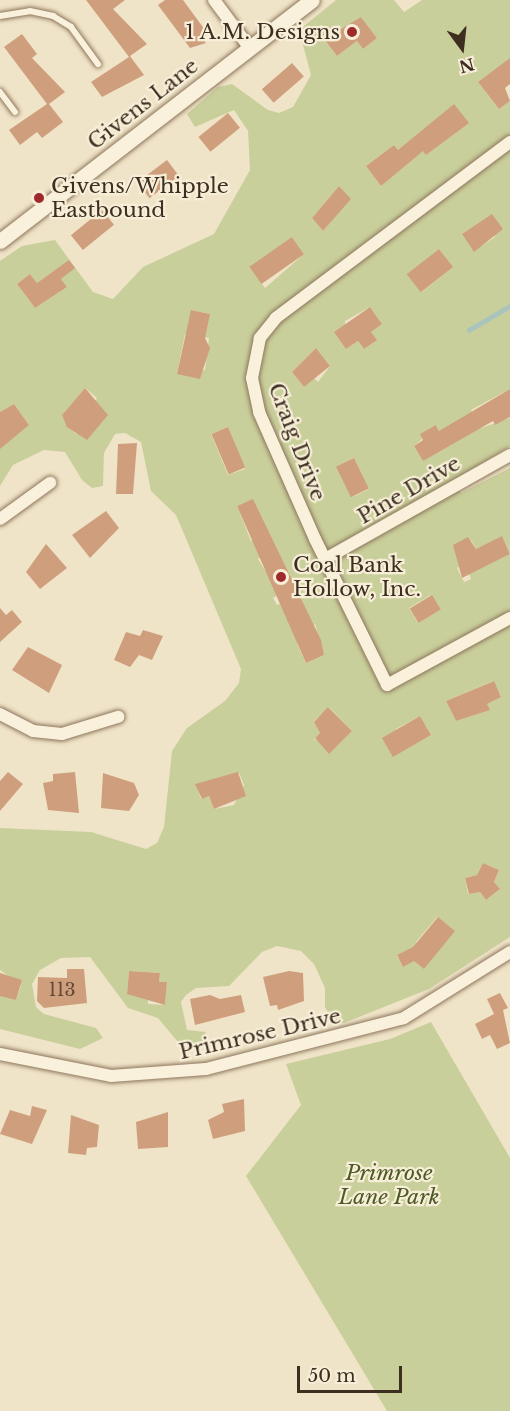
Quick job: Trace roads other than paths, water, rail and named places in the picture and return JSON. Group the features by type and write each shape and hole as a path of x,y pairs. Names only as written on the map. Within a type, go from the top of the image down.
{"street":[{"path":"213,0 249,47"},
{"name":"Givens Lane","path":"0,241 312,0"},
{"name":"Craig Drive","path":"510,142 276,318 260,338 253,364 255,402 387,685 510,618"},
{"name":"Pine Drive","path":"327,558 510,455"},
{"path":"0,519 50,483"},
{"path":"0,714 33,731 62,734 118,717"},
{"name":"Primrose Drive","path":"0,1054 111,1076 206,1069 404,1018 510,952"}],"lane":[{"path":"0,16 30,11 53,16 71,27 98,64"},
{"path":"0,92 15,112"}],"waterway":[{"path":"469,330 510,306"}],"place":[{"name":"1 A.M. Designs","path":"352,32"},
{"name":"Givens/Whipple Eastbound","path":"39,198"},
{"name":"Coal Bank Hollow, Inc.","path":"281,577"}],"park label":[{"name":"Primrose Lane Park","path":"389,1185"}]}
